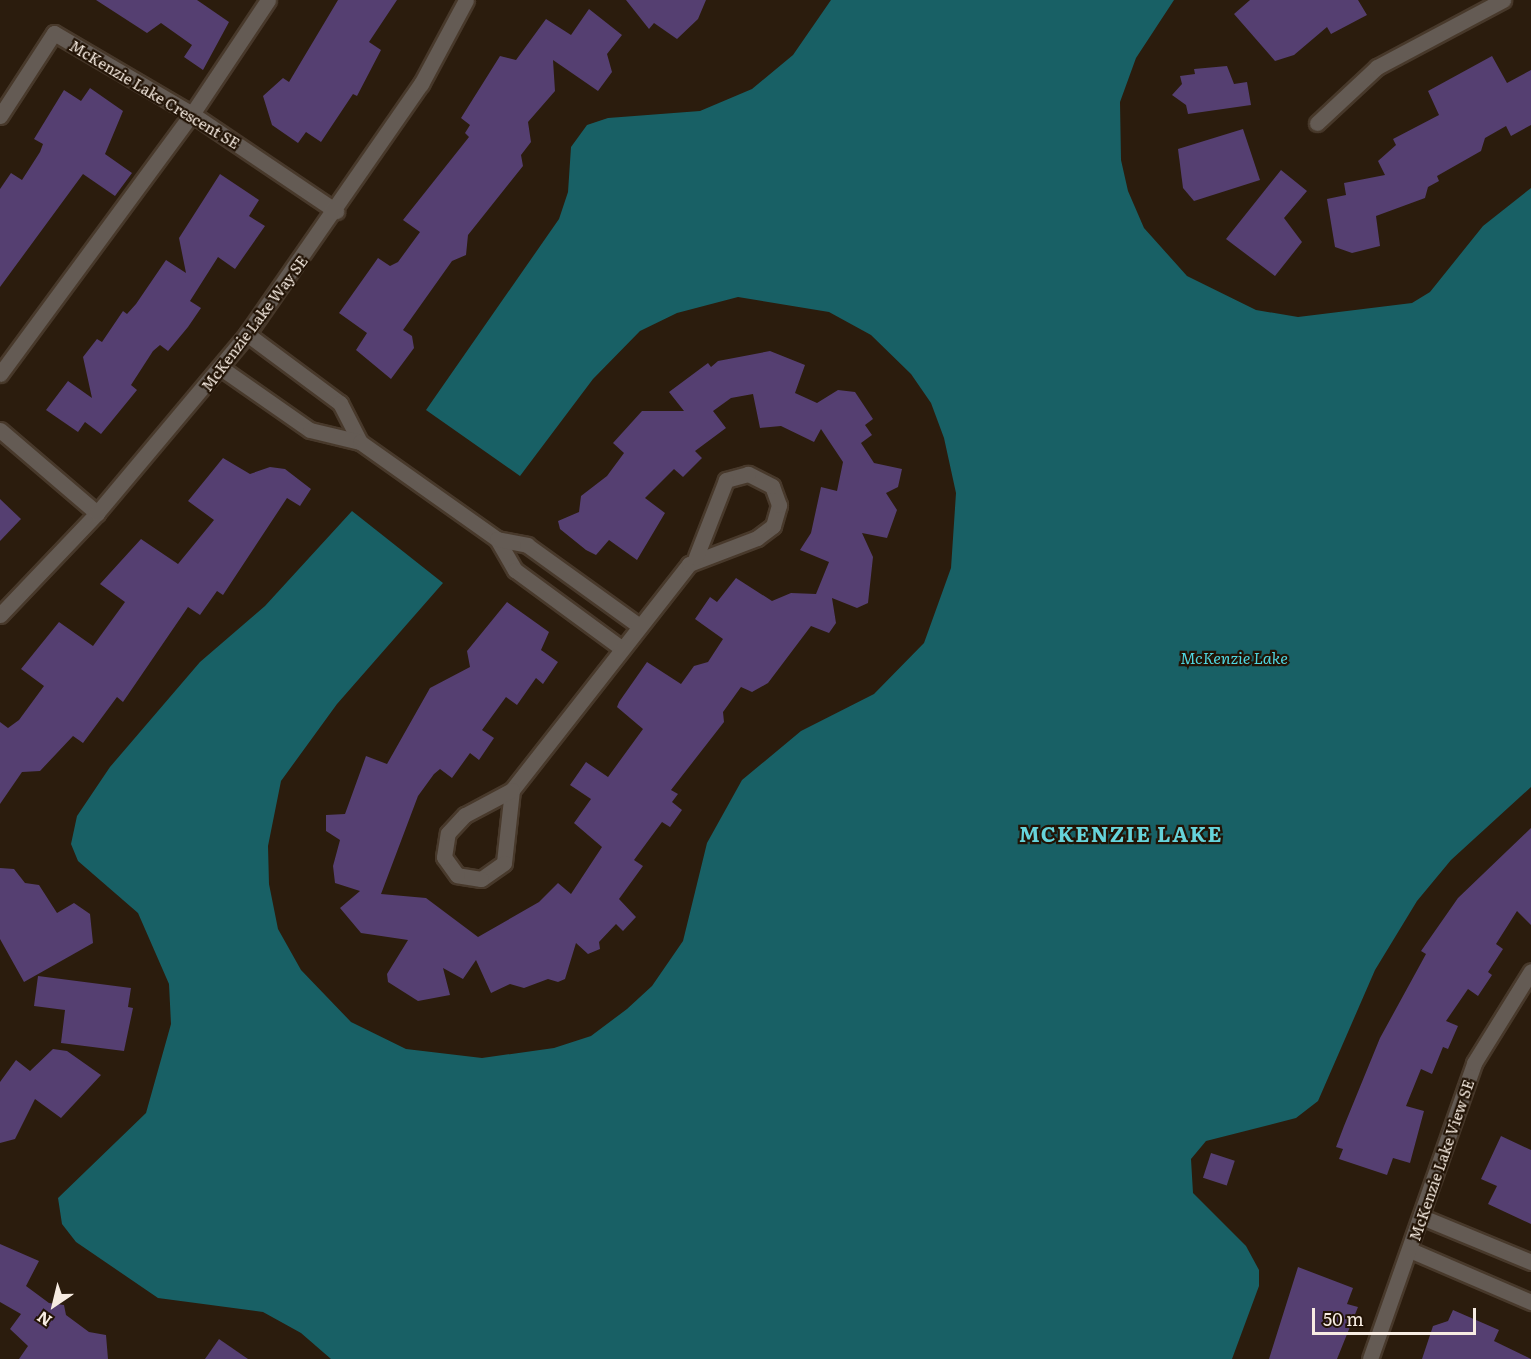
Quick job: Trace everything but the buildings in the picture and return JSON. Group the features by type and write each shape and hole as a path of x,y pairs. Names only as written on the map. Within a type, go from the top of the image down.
{"street":[{"path":"0,374 192,114 268,0"},
{"name":"McKenzie Lake Way SE","path":"0,615 97,513 248,334 336,211 421,84 466,0"},
{"path":"1317,123 1377,67 1503,0"},
{"name":"McKenzie Lake Crescent SE","path":"0,116 54,33 192,114 336,211"},
{"path":"248,334 333,396 352,418 360,442"},
{"path":"221,368 310,430 360,442 497,539 533,548 638,625"},
{"path":"0,430 97,513"},
{"path":"512,790 504,863 481,879 457,875 444,857 448,834 465,815 512,790 620,647 696,557 721,485 742,474 767,481 779,505 768,531 696,557"},
{"path":"497,539 515,570 620,647"},
{"name":"McKenzie Lake View SE","path":"1370,1359 1422,1217 1474,1063 1531,971"},
{"path":"1422,1217 1531,1262"},
{"path":"1410,1250 1531,1302"}],"water":[{"name":"McKenzie Lake","path":"831,0 1174,0 1136,58 1120,102 1121,160 1128,191 1144,228 1187,276 1256,310 1298,317 1412,303 1430,292 1483,226 1531,188 1531,787 1451,860 1417,901 1375,970 1318,1101 1296,1118 1206,1141 1191,1159 1193,1193 1246,1246 1259,1270 1259,1286 1232,1359 331,1359 301,1333 263,1312 158,1298 76,1242 62,1224 58,1198 146,1113 171,1024 169,984 138,913 78,861 71,844 77,816 110,767 200,662 265,606 352,511 443,583 337,704 281,781 268,846 269,884 278,929 301,970 351,1022 406,1049 482,1058 554,1048 591,1036 627,1009 652,986 683,941 707,843 742,780 801,731 874,694 924,643 951,568 956,493 944,438 931,403 911,374 871,335 829,312 738,297 677,313 640,331 593,379 520,476 426,410 559,219 568,192 571,147 587,125 608,118 700,111 752,89 793,55"}],"district":[{"name":"MCKENZIE LAKE","path":"1121,833"}]}
